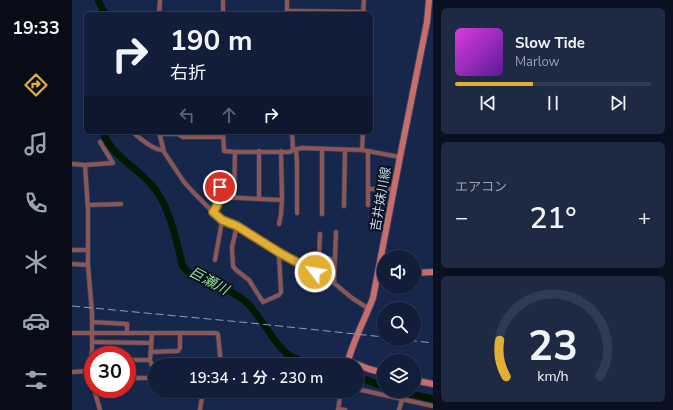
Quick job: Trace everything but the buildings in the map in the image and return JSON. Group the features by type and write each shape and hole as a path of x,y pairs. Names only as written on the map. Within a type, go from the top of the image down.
{"main road":[{"name":"吉井妹川線","path":"385,250 394,189 427,22 429,0"},
{"path":"421,273 433,272"},
{"name":"吉井妹川線","path":"348,358 352,345 374,298 377,287"},
{"name":"吉井妹川線","path":"364,368 377,371"},
{"path":"421,381 433,384"}],"street":[{"path":"159,12 160,0"},
{"path":"223,0 223,12"},
{"path":"287,0 287,12"},
{"path":"364,0 364,12"},
{"path":"135,134 159,151 163,150"},
{"path":"159,134 163,150 184,182 222,220 237,226 280,253 334,283 352,298 369,309"},
{"path":"178,134 183,137 223,134 224,151 290,152 302,148 362,150 400,157"},
{"path":"292,134 297,163 297,212"},
{"path":"362,150 363,134"},
{"path":"72,164 85,165 113,163 100,142"},
{"path":"322,149 322,214"},
{"path":"344,206 346,150"},
{"path":"258,199 259,151"},
{"path":"368,151 368,205"},
{"path":"234,197 235,152"},
{"path":"279,224 282,200 281,152"},
{"path":"85,165 88,205 88,265 92,346"},
{"path":"213,212 220,196 220,178"},
{"path":"368,189 394,189"},
{"path":"220,196 282,200"},
{"path":"88,205 121,204"},
{"path":"215,260 222,220"},
{"path":"237,226 232,247 233,266 249,280 263,302 279,295 281,292 280,253"},
{"path":"334,283 336,232"},
{"path":"320,234 319,256 335,260"},
{"path":"72,250 88,250"},
{"path":"72,264 88,265"},
{"path":"92,322 127,324 127,333"},
{"path":"72,333 216,333 218,334 220,358"},
{"path":"151,352 178,351 180,348 180,333"},
{"path":"150,358 152,334"},
{"path":"92,342 151,343"},
{"path":"136,360 148,360"},
{"path":"72,372 84,371"},
{"path":"136,378 148,378"},
{"path":"364,391 433,406"},
{"path":"96,398 100,410"},
{"path":"200,410 202,398"},
{"path":"340,398 338,409 345,410"},
{"path":"399,410 402,400"}],"waterway":[{"name":"巨瀬川","path":"98,0 104,12"},
{"name":"巨瀬川","path":"104,134 117,154 145,178 158,192 172,223 183,267 192,275 227,290 245,301 281,348 294,358"},
{"name":"巨瀬川","path":"364,379 377,384"},
{"name":"巨瀬川","path":"421,396 433,399"}],"railway":[{"path":"72,306 377,336"},
{"path":"421,342 433,343"}],"route":[{"path":"220,187 220,196 213,212 222,220 237,226 280,253 315,272"}]}
